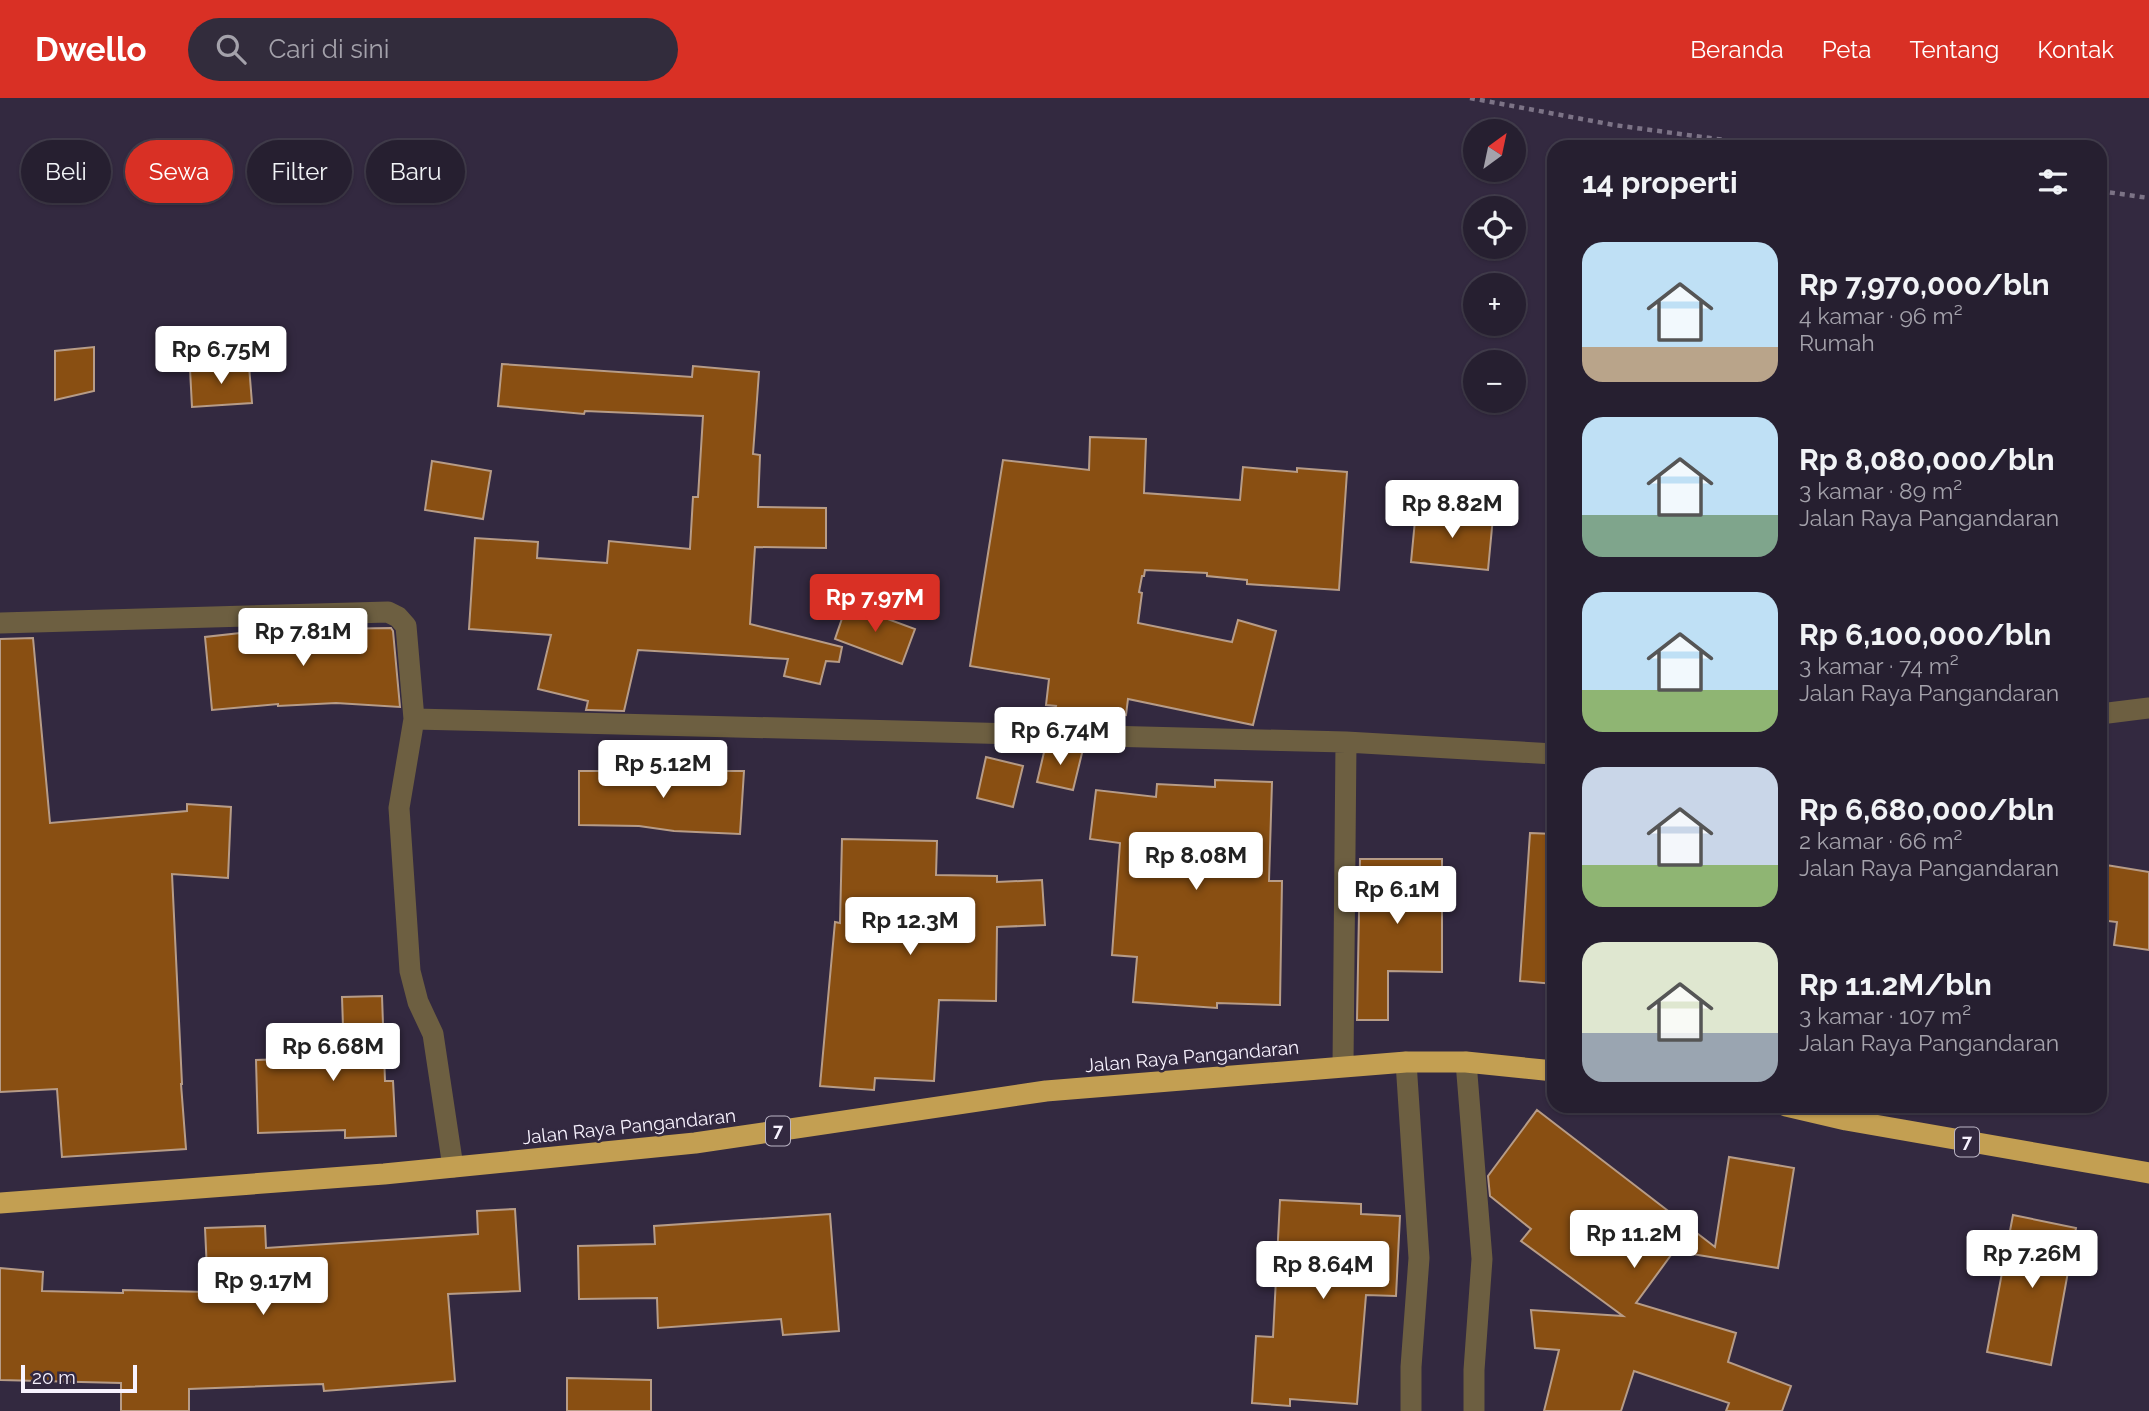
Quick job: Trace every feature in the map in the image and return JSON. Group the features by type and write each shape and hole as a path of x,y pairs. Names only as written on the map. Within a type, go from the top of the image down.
{"highway":[{"name":"Jalan Raya Pangandaran","path":"0,1203 453,1167 695,1143 1046,1091 1406,1062 1466,1062 1547,1070"},
{"name":"7","path":"1816,1113 2149,1173"}],"street":[{"path":"0,624 388,612 398,617 406,626 414,719 399,808 410,971 418,1002 433,1034 453,1167"},
{"path":"2107,713 2149,708"},
{"path":"414,719 1346,742 1547,754"},
{"path":"1343,1066 1346,742"},
{"path":"1406,1062 1419,1258 1411,1367 1411,1411"},
{"path":"1466,1062 1482,1259 1474,1370 1474,1411"}],"path":[{"path":"1470,98 1614,125 1724,140"},
{"path":"2107,192 2149,198"}],"building":[{"path":"94,347 94,391 55,400 55,351"},
{"path":"502,364 692,377 693,366 759,372 753,454 760,455 758,507 826,508 826,548 755,547 750,624 842,647 839,662 826,661 820,684 784,676 788,659 638,650 624,711 586,710 588,701 538,689 551,635 469,629 475,538 538,542 537,558 607,563 609,541 690,549 693,497 698,497 703,416 585,411 584,414 498,406"},
{"path":"249,366 252,403 192,407 190,369"},
{"path":"1090,437 1146,439 1144,493 1240,500 1243,467 1297,472 1297,468 1347,472 1339,590 1247,584 1247,580 1207,576 1207,573 1145,570 1142,576 1138,623 1232,642 1238,620 1276,631 1253,725 1128,699 1126,715 1091,709 1088,723 1052,722 1056,706 1046,705 1049,679 970,666 1003,460 1089,470"},
{"path":"432,461 491,471 483,519 425,510"},
{"path":"1416,510 1493,517 1488,570 1411,562"},
{"path":"847,604 915,629 902,664 835,639"},
{"path":"391,628 400,707 336,703 278,704 212,710 205,637 267,630"},
{"path":"33,638 50,823 187,811 187,804 231,807 228,878 172,874 186,1149 62,1157 57,1089 0,1092 0,639"},
{"path":"1045,748 1083,749 1073,790 1037,782"},
{"path":"986,757 1023,766 1013,807 977,798"},
{"path":"579,771 744,771 740,834 674,831 639,826 579,825"},
{"path":"1215,780 1272,782 1269,881 1282,881 1280,1005 1217,1003 1217,1008 1133,1002 1137,957 1112,955 1120,843 1090,839 1096,790 1156,797 1157,784 1215,787"},
{"path":"1530,833 1547,834 1547,983 1520,981"},
{"path":"842,839 937,841 936,875 997,876 997,882 1042,880 1045,925 997,927 996,1001 939,1000 934,1081 875,1078 874,1090 820,1086 835,922 840,923"},
{"path":"1360,859 1442,859 1442,972 1388,971 1388,1020 1357,1020"},
{"path":"2107,865 2149,872 2149,950 2114,945 2117,922 2107,921"},
{"path":"382,996 385,1081 393,1081 396,1136 345,1138 345,1130 258,1133 256,1060 344,1057 342,997"},
{"path":"1537,1110 1715,1247 1729,1157 1794,1168 1778,1268 1674,1251 1636,1303 1736,1333 1728,1362 1791,1386 1782,1411 1726,1411 1729,1403 1634,1371 1621,1411 1544,1411 1559,1350 1535,1348 1531,1310 1623,1316 1521,1241 1531,1229 1490,1196 1488,1176"},
{"path":"1280,1200 1361,1204 1361,1214 1400,1216 1396,1296 1366,1295 1357,1404 1290,1399 1290,1406 1252,1403 1256,1336 1273,1337"},
{"path":"515,1209 520,1291 448,1294 455,1381 324,1391 323,1384 189,1389 189,1411 121,1411 121,1383 0,1380 0,1268 43,1272 42,1291 208,1292 205,1228 265,1226 266,1248 478,1234 477,1211"},
{"path":"830,1214 839,1331 783,1335 781,1319 658,1328 657,1298 579,1299 578,1246 655,1244 654,1226"},
{"path":"2013,1215 2076,1228 2051,1365 1987,1352"},
{"path":"567,1378 651,1380 651,1411 567,1411"}]}
